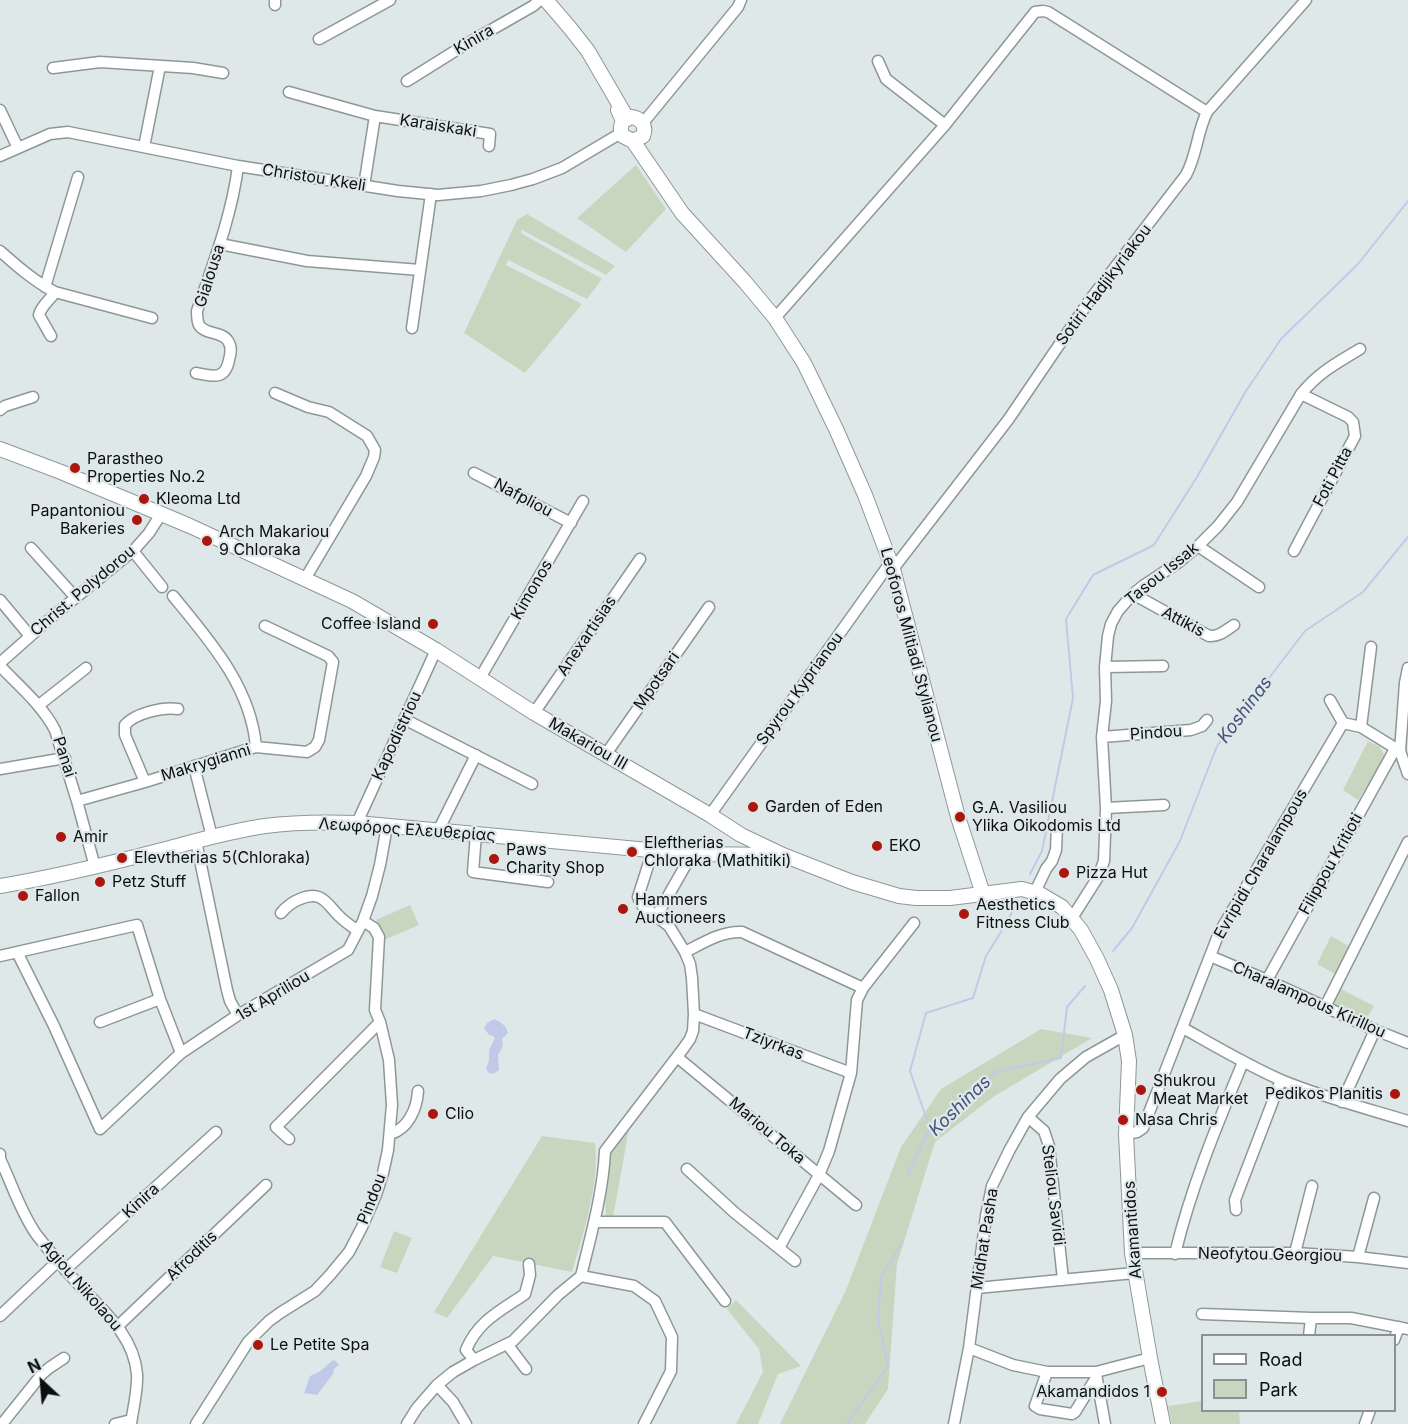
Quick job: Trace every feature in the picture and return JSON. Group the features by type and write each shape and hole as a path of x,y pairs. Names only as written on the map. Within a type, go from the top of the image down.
{"main road":[{"name":"Leoforos Miltiadi Stylianou","path":"546,0 580,40 659,179 682,213 775,318 804,363 865,495 892,566 958,817 983,894"},
{"name":"Makariou III","path":"0,449 161,514 352,601 436,650 534,713 741,835 783,855 884,892 916,898 955,898 1012,890 1035,892 1055,902 1072,918 1086,937 1112,990 1125,1035"},
{"name":"Λεωφόρος Ελευθερίας","path":"0,886 95,867 243,830 329,822 692,854 783,855"},
{"path":"728,854 740,842 741,835"},
{"path":"973,866 984,878 1012,890"},
{"path":"955,898 970,888 973,866"},
{"name":"Akamantidos","path":"1125,1035 1129,1061 1126,1134 1132,1253 1163,1424"}],"street":[{"path":"319,39 390,0"},
{"name":"Kinira","path":"407,81 540,0"},
{"name":"Christou Kkeli","path":"0,156 50,134 68,132 238,166 413,194 491,190 534,179 562,168 632,129 670,90 738,7 741,0"},
{"name":"Sotiri Hadjikyriakou","path":"892,566 1008,420 1089,301 1186,175 1192,165 1207,112 1306,0"},
{"path":"775,318 945,124 1035,12 1048,12 1207,112"},
{"path":"53,68 100,62 193,68 223,73"},
{"path":"878,62 886,79 945,124"},
{"path":"144,147 160,66"},
{"name":"Karaiskaki","path":"289,93 375,117 490,135 489,146"},
{"path":"0,110 18,148"},
{"path":"364,186 375,117"},
{"name":"Gialousa","path":"196,373 218,376 226,371 230,360 229,341 222,335 203,330 197,317 197,311 220,244 238,166"},
{"path":"51,336 39,315 41,308 48,302 78,177"},
{"path":"412,328 431,194"},
{"path":"220,244 307,261 420,270"},
{"path":"0,253 50,289 152,318"},
{"name":"Tasou Issak","path":"1072,918 1102,871 1106,808 1102,737 1106,701 1105,667 1111,624 1132,594 1179,562 1218,526 1237,502 1301,394 1310,383 1320,373 1360,349"},
{"path":"275,393 308,407 329,412 367,436 375,450 366,476 305,579"},
{"name":"Foti Pitta","path":"1294,551 1355,436 1353,422 1348,417 1301,394"},
{"path":"0,410 5,406 33,397"},
{"name":"Nafpliou","path":"474,473 571,523"},
{"name":"Kimonos","path":"480,678 583,501"},
{"name":"Christ. Polydorou","path":"0,664 30,636 133,551 149,533 161,514"},
{"path":"1198,546 1259,587"},
{"path":"31,548 76,598"},
{"path":"133,551 162,587"},
{"name":"Anexartisias","path":"534,713 640,559"},
{"name":"Spyrou Kyprianou","path":"710,815 892,566"},
{"name":"Attikis","path":"1132,594 1209,636 1214,637 1221,634 1234,625"},
{"path":"173,596 210,641 241,692 255,734 256,747"},
{"path":"0,600 30,636"},
{"name":"Mpotsari","path":"606,754 709,607"},
{"name":"Makrygianni","path":"77,801 256,747 307,752 315,747 320,740 333,662 328,656 264,626"},
{"path":"1361,727 1371,647"},
{"name":"Kapodistriou","path":"357,823 436,650"},
{"name":"Panai","path":"0,664 39,705 55,730 95,867"},
{"path":"1105,667 1164,666"},
{"path":"39,705 86,668"},
{"path":"1408,668 1397,750 1408,774"},
{"path":"1330,700 1343,723 1361,727 1397,750"},
{"path":"146,782 125,735 125,725 132,719 154,711 178,709"},
{"path":"404,719 532,784"},
{"name":"Pindou","path":"1102,737 1191,730 1202,726 1207,720"},
{"name":"Evripidi Charalampous","path":"1126,1134 1143,1128 1220,933 1343,723"},
{"name":"Filippou Kritioti","path":"1268,980 1397,750"},
{"path":"438,831 476,755"},
{"path":"0,769 65,758"},
{"path":"194,766 212,837"},
{"path":"1106,808 1164,805"},
{"name":"1st Apriliou","path":"17,952 54,1026 100,1129 181,1053 238,1015 343,954 351,945 360,926 376,879 387,826"},
{"path":"1035,892 1056,850 1057,827"},
{"path":"476,834 473,872 548,882"},
{"path":"196,841 227,990 238,1015"},
{"path":"1325,1007 1408,842"},
{"path":"407,1424 417,1408 437,1385 453,1372 513,1341 580,1276 594,1222 605,1151 690,1039 694,1014 691,970 685,952 669,926 642,905 638,897 653,850"},
{"path":"656,917 692,854"},
{"name":"Pindou","path":"196,1424 248,1342 280,1313 315,1291 348,1252 376,1195 383,1173 390,1134 392,1083 389,1060 375,1010 379,938 374,928 360,926 341,918 325,900 314,895 294,902 281,913"},
{"path":"779,1248 819,1175 829,1151 851,1073 857,1000 862,988 914,923"},
{"path":"0,956 137,925 160,999 181,1053"},
{"path":"685,952 722,934 742,932 862,988"},
{"name":"Charalampous Kirillou","path":"1210,956 1408,1043"},
{"path":"99,1022 160,999"},
{"name":"Tziyrkas","path":"694,1014 851,1073"},
{"path":"289,1139 276,1127 380,1022"},
{"path":"1183,1028 1243,1062 1281,1080 1342,1102 1408,1121"},
{"path":"1342,1102 1375,1030"},
{"name":"Midhat Pasha","path":"954,1424 969,1348 992,1186 1028,1117 1060,1079 1086,1057 1125,1035"},
{"name":"Mariou Toka","path":"677,1057 856,1205"},
{"path":"1175,1254 1191,1197 1216,1126 1243,1062"},
{"path":"1236,1210 1235,1200 1281,1080"},
{"path":"390,1134 398,1132 410,1119 418,1091"},
{"name":"Steliou Savidi","path":"1028,1117 1044,1131 1049,1146 1063,1280"},
{"name":"Kinira","path":"65,1270 216,1132"},
{"name":"Agiou Nikolaou","path":"0,1154 0,1159 25,1216 36,1234 65,1270 118,1326 129,1345 136,1368 137,1384 131,1422"},
{"path":"687,1169 735,1213 795,1261"},
{"name":"Afroditis","path":"118,1326 266,1185"},
{"path":"1296,1253 1312,1186"},
{"path":"1359,1257 1374,1198"},
{"path":"594,1222 665,1222 725,1301"},
{"name":"Neofytou Georgiou","path":"1132,1253 1296,1253 1408,1263"},
{"path":"0,1316 58,1261"},
{"path":"474,1360 466,1350 470,1339 485,1321 525,1294 530,1275 529,1264"},
{"path":"976,1288 1134,1273"},
{"path":"580,1276 634,1286 656,1302 672,1337 671,1371 644,1424"},
{"path":"1202,1314 1351,1318 1404,1328"},
{"path":"1309,1334 1311,1318"},
{"path":"507,1344 526,1370"},
{"path":"969,1348 1013,1365 1047,1371 1096,1375 1150,1359"},
{"path":"2,1424 42,1374 64,1358"},
{"path":"1047,1371 1035,1406 1069,1414 1076,1412 1096,1375"},
{"path":"1096,1375 1105,1424"},
{"path":"437,1385 453,1402 466,1424"},
{"path":"115,1424 131,1422"}],"green space":[{"path":"636,165 666,209 626,252 577,218"},
{"path":"527,214 615,266 606,275 522,230 521,233 602,279 587,299 508,260 506,265 582,304 525,373 464,333 517,220"},
{"path":"1368,741 1380,747 1385,757 1358,800 1343,790"},
{"path":"410,905 419,925 384,940 376,920"},
{"path":"1331,936 1352,948 1337,975 1317,964"},
{"path":"1339,988 1374,1006 1365,1021 1330,1005"},
{"path":"1041,1029 1092,1038 993,1097 935,1142 897,1264 888,1389 865,1424 780,1424 846,1290 901,1147 941,1089"},
{"path":"629,1129 613,1217 606,1216 605,1200 611,1152"},
{"path":"542,1136 595,1143 593,1192 572,1272 493,1256 447,1318 434,1312"},
{"path":"394,1231 412,1238 397,1273 380,1267"},
{"path":"736,1300 801,1366 778,1374 758,1424 736,1424 763,1372 759,1349 727,1309"},
{"path":"1201,1401 1201,1412 1239,1412 1240,1424 1172,1424 1168,1406"}],"water":[{"path":"494,1019 503,1024 508,1033 502,1039 503,1046 498,1055 499,1070 490,1074 486,1069 489,1050 495,1038 489,1035 484,1028"},
{"path":"333,1360 339,1365 317,1395 304,1393 310,1376 319,1372"}],"waterway":[{"path":"1030,874 1042,851 1073,698 1066,619 1093,575 1154,545 1197,477 1246,391 1281,339 1358,264 1408,201"},
{"name":"Koshinas","path":"1113,951 1132,928 1180,841 1217,746 1305,631 1363,592 1408,537"},
{"path":"930,1129 910,1071 926,1013 973,998 986,956 1014,908"},
{"name":"Koshinas","path":"908,1174 930,1129 995,1072 1061,1058 1067,1007 1085,986"},
{"name":"Koshinas","path":"847,1424 888,1366 878,1319 881,1277 902,1243"}],"place":[{"name":"Parastheo Properties No.2","path":"75,468"},
{"name":"Kleoma Ltd","path":"144,499"},
{"name":"Papantoniou Bakeries","path":"137,520"},
{"name":"Arch Makariou 9 Chloraka","path":"207,541"},
{"name":"Coffee Island","path":"433,624"},
{"name":"Garden of Eden","path":"753,807"},
{"name":"G.A. Vasiliou Ylika Oikodomis Ltd","path":"960,817"},
{"name":"Amir","path":"61,837"},
{"name":"EKO","path":"877,846"},
{"name":"Eleftherias Chloraka (Mathitiki)","path":"632,852"},
{"name":"Elevtherias 5(Chloraka)","path":"122,858"},
{"name":"Paws Charity Shop","path":"494,859"},
{"name":"Pizza Hut","path":"1064,873"},
{"name":"Petz Stuff","path":"100,882"},
{"name":"Fallon","path":"23,896"},
{"name":"Hammers Auctioneers","path":"623,909"},
{"name":"Aesthetics Fitness Club","path":"964,914"},
{"name":"Shukrou Meat Market","path":"1141,1090"},
{"name":"Pedikos Planitis","path":"1395,1094"},
{"name":"Clio","path":"433,1114"},
{"name":"Nasa Chris","path":"1123,1120"},
{"name":"Le Petite Spa","path":"258,1345"},
{"name":"Akamandidos 1","path":"1162,1392"}]}
